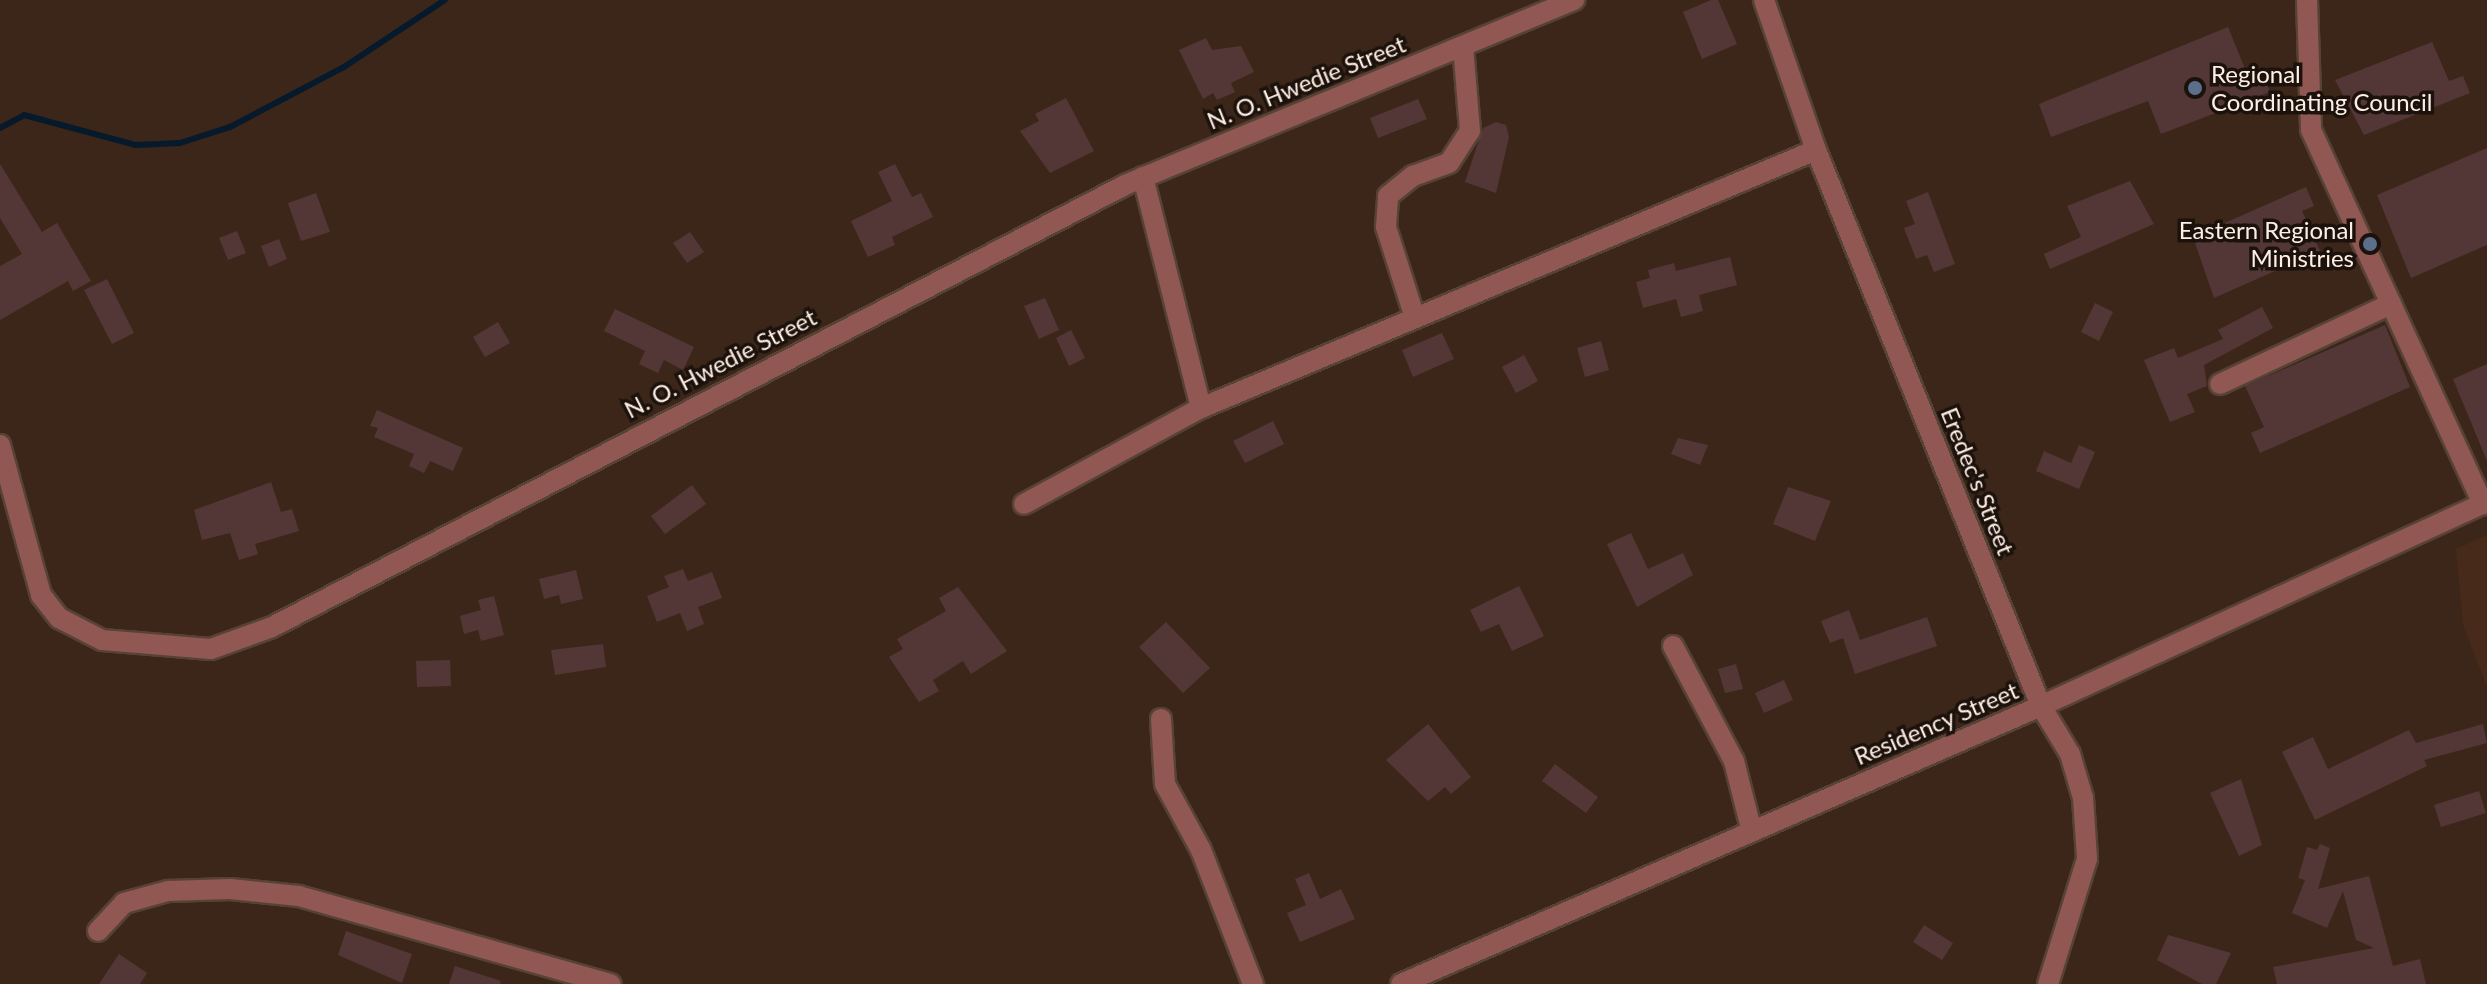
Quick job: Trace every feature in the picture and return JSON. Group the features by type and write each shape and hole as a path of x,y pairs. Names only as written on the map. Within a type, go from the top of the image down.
{"street":[{"name":"N. O. Hwedie Street","path":"0,445 2,468 41,595 59,618 102,640 211,649 272,627 1143,177 1574,0"},
{"name":"Eredec's Street","path":"1764,0 1816,150 2041,706 2070,754 2083,798 2087,859 2048,984"},
{"path":"2307,0 2311,130 2485,503"},
{"path":"1415,318 1386,227 1388,196 1413,176 1449,163 1470,131 1463,46"},
{"path":"1024,504 1201,408 1816,150"},
{"path":"1143,177 1201,408"},
{"path":"2220,384 2391,304"},
{"name":"Residency Street","path":"1401,984 2041,706 2485,503"},
{"path":"1673,646 1734,761 1752,832"},
{"path":"1161,719 1165,784 1201,850 1253,984"},
{"path":"98,931 124,903 168,891 244,890 299,896 611,984"}],"shaded area":[{"path":"2487,535 2487,687 2463,625 2456,549"}],"building":[{"path":"1718,0 1737,44 1702,59 1683,12"},
{"path":"2228,27 2248,76 2262,71 2270,92 2161,134 2148,101 2051,137 2039,104"},
{"path":"1206,38 1212,50 1241,46 1254,72 1231,83 1235,92 1217,100 1213,93 1203,99 1179,50"},
{"path":"2432,42 2449,81 2463,76 2470,93 2364,135 2335,80"},
{"path":"1066,98 1094,151 1050,173 1020,131 1039,121 1035,114"},
{"path":"1418,99 1427,119 1378,138 1370,118"},
{"path":"1496,122 1506,125 1509,137 1496,193 1465,182 1483,128"},
{"path":"2487,148 2487,245 2411,278 2377,195"},
{"path":"0,164 42,232 57,223 91,281 73,291 68,281 0,320 0,266 22,254 0,218"},
{"path":"895,164 912,197 921,193 933,217 892,237 895,245 868,257 851,221 892,201 878,172"},
{"path":"2130,181 2154,224 2050,269 2044,254 2081,237 2067,206"},
{"path":"2306,187 2314,206 2302,211 2320,251 2214,298 2193,237"},
{"path":"1928,192 1955,264 1934,272 1927,255 1916,259 1904,228 1915,224 1906,201"},
{"path":"316,193 330,232 301,241 288,203"},
{"path":"237,231 246,253 228,260 219,238"},
{"path":"690,232 704,252 687,263 673,243"},
{"path":"279,239 287,259 269,267 261,246"},
{"path":"1730,257 1737,285 1699,295 1703,311 1681,317 1676,299 1643,308 1636,282 1650,278 1648,270 1674,263 1676,271"},
{"path":"107,279 134,333 112,344 84,290"},
{"path":"1045,298 1059,330 1039,339 1024,306"},
{"path":"2095,303 2113,312 2099,341 2081,332"},
{"path":"2262,307 2273,328 2204,365 2207,386 2187,394 2195,412 2170,422 2144,360 2174,348 2178,358 2223,339 2218,330"},
{"path":"615,309 694,347 683,370 664,360 658,373 639,364 645,351 604,331"},
{"path":"498,322 510,343 485,357 473,337"},
{"path":"2385,325 2410,387 2260,453 2251,433 2264,427 2245,386"},
{"path":"1071,330 1085,358 1069,366 1056,338"},
{"path":"1442,333 1454,359 1413,377 1402,350"},
{"path":"1601,341 1609,370 1585,377 1577,348"},
{"path":"1524,355 1538,381 1516,393 1502,367"},
{"path":"2487,364 2487,461 2453,379"},
{"path":"377,410 463,448 453,471 430,461 424,473 409,466 414,454 374,437 378,428 370,426"},
{"path":"1273,421 1284,444 1245,463 1233,441"},
{"path":"1678,438 1708,445 1700,465 1671,454"},
{"path":"2079,445 2095,452 2079,489 2036,471 2044,451 2071,463"},
{"path":"271,482 281,512 292,509 299,531 255,544 258,554 239,560 230,533 202,540 194,510"},
{"path":"692,485 706,504 665,534 651,516"},
{"path":"1788,487 1831,501 1815,541 1773,524"},
{"path":"1631,533 1648,569 1683,553 1693,575 1637,607 1607,544"},
{"path":"683,569 688,581 712,572 722,598 698,607 704,624 687,631 680,613 657,622 647,596 669,587 664,576"},
{"path":"576,570 583,599 561,604 559,595 544,599 539,579"},
{"path":"1519,586 1544,636 1512,651 1499,624 1481,632 1470,610"},
{"path":"958,587 1007,651 971,674 963,661 933,680 939,691 919,702 889,657 903,649 897,639 946,611 939,598"},
{"path":"494,596 504,635 481,641 478,630 464,634 460,616 481,610 478,600"},
{"path":"1849,610 1860,640 1927,617 1937,646 1855,674 1843,638 1830,643 1821,621"},
{"path":"1166,622 1210,668 1183,693 1139,647"},
{"path":"603,644 606,667 555,675 551,650"},
{"path":"450,660 451,686 417,687 416,661"},
{"path":"1736,664 1743,689 1725,693 1718,669"},
{"path":"1784,680 1793,700 1764,713 1755,693"},
{"path":"1428,724 1471,777 1451,794 1445,787 1428,801 1386,760"},
{"path":"2483,724 2487,743 2424,760 2427,766 2315,820 2282,752 2313,737 2328,769 2409,730 2416,743"},
{"path":"1555,764 1598,797 1586,813 1542,781"},
{"path":"2241,779 2262,845 2239,856 2210,793"},
{"path":"2479,791 2486,813 2441,827 2434,805"},
{"path":"2320,844 2330,848 2318,889 2369,876 2393,966 2420,959 2426,984 2277,984 2273,967 2374,948 2356,940 2343,891 2327,928 2292,913 2305,880 2298,878 2307,847 2317,850"},
{"path":"1309,873 1320,899 1341,889 1355,919 1300,942 1287,913 1306,905 1295,879"},
{"path":"1924,925 1953,943 1942,960 1913,942"},
{"path":"346,931 412,954 402,983 338,955"},
{"path":"2168,935 2231,953 2216,984 2202,984 2157,960"},
{"path":"119,954 147,973 140,984 99,984"},
{"path":"455,966 501,981 500,984 449,984"}],"waterway":[{"path":"0,128 24,115 136,145 180,143 230,127 344,67 445,0"}],"place":[{"name":"Regional Coordinating Council","path":"2195,88"},
{"name":"Eastern Regional Ministries","path":"2370,244"}]}
